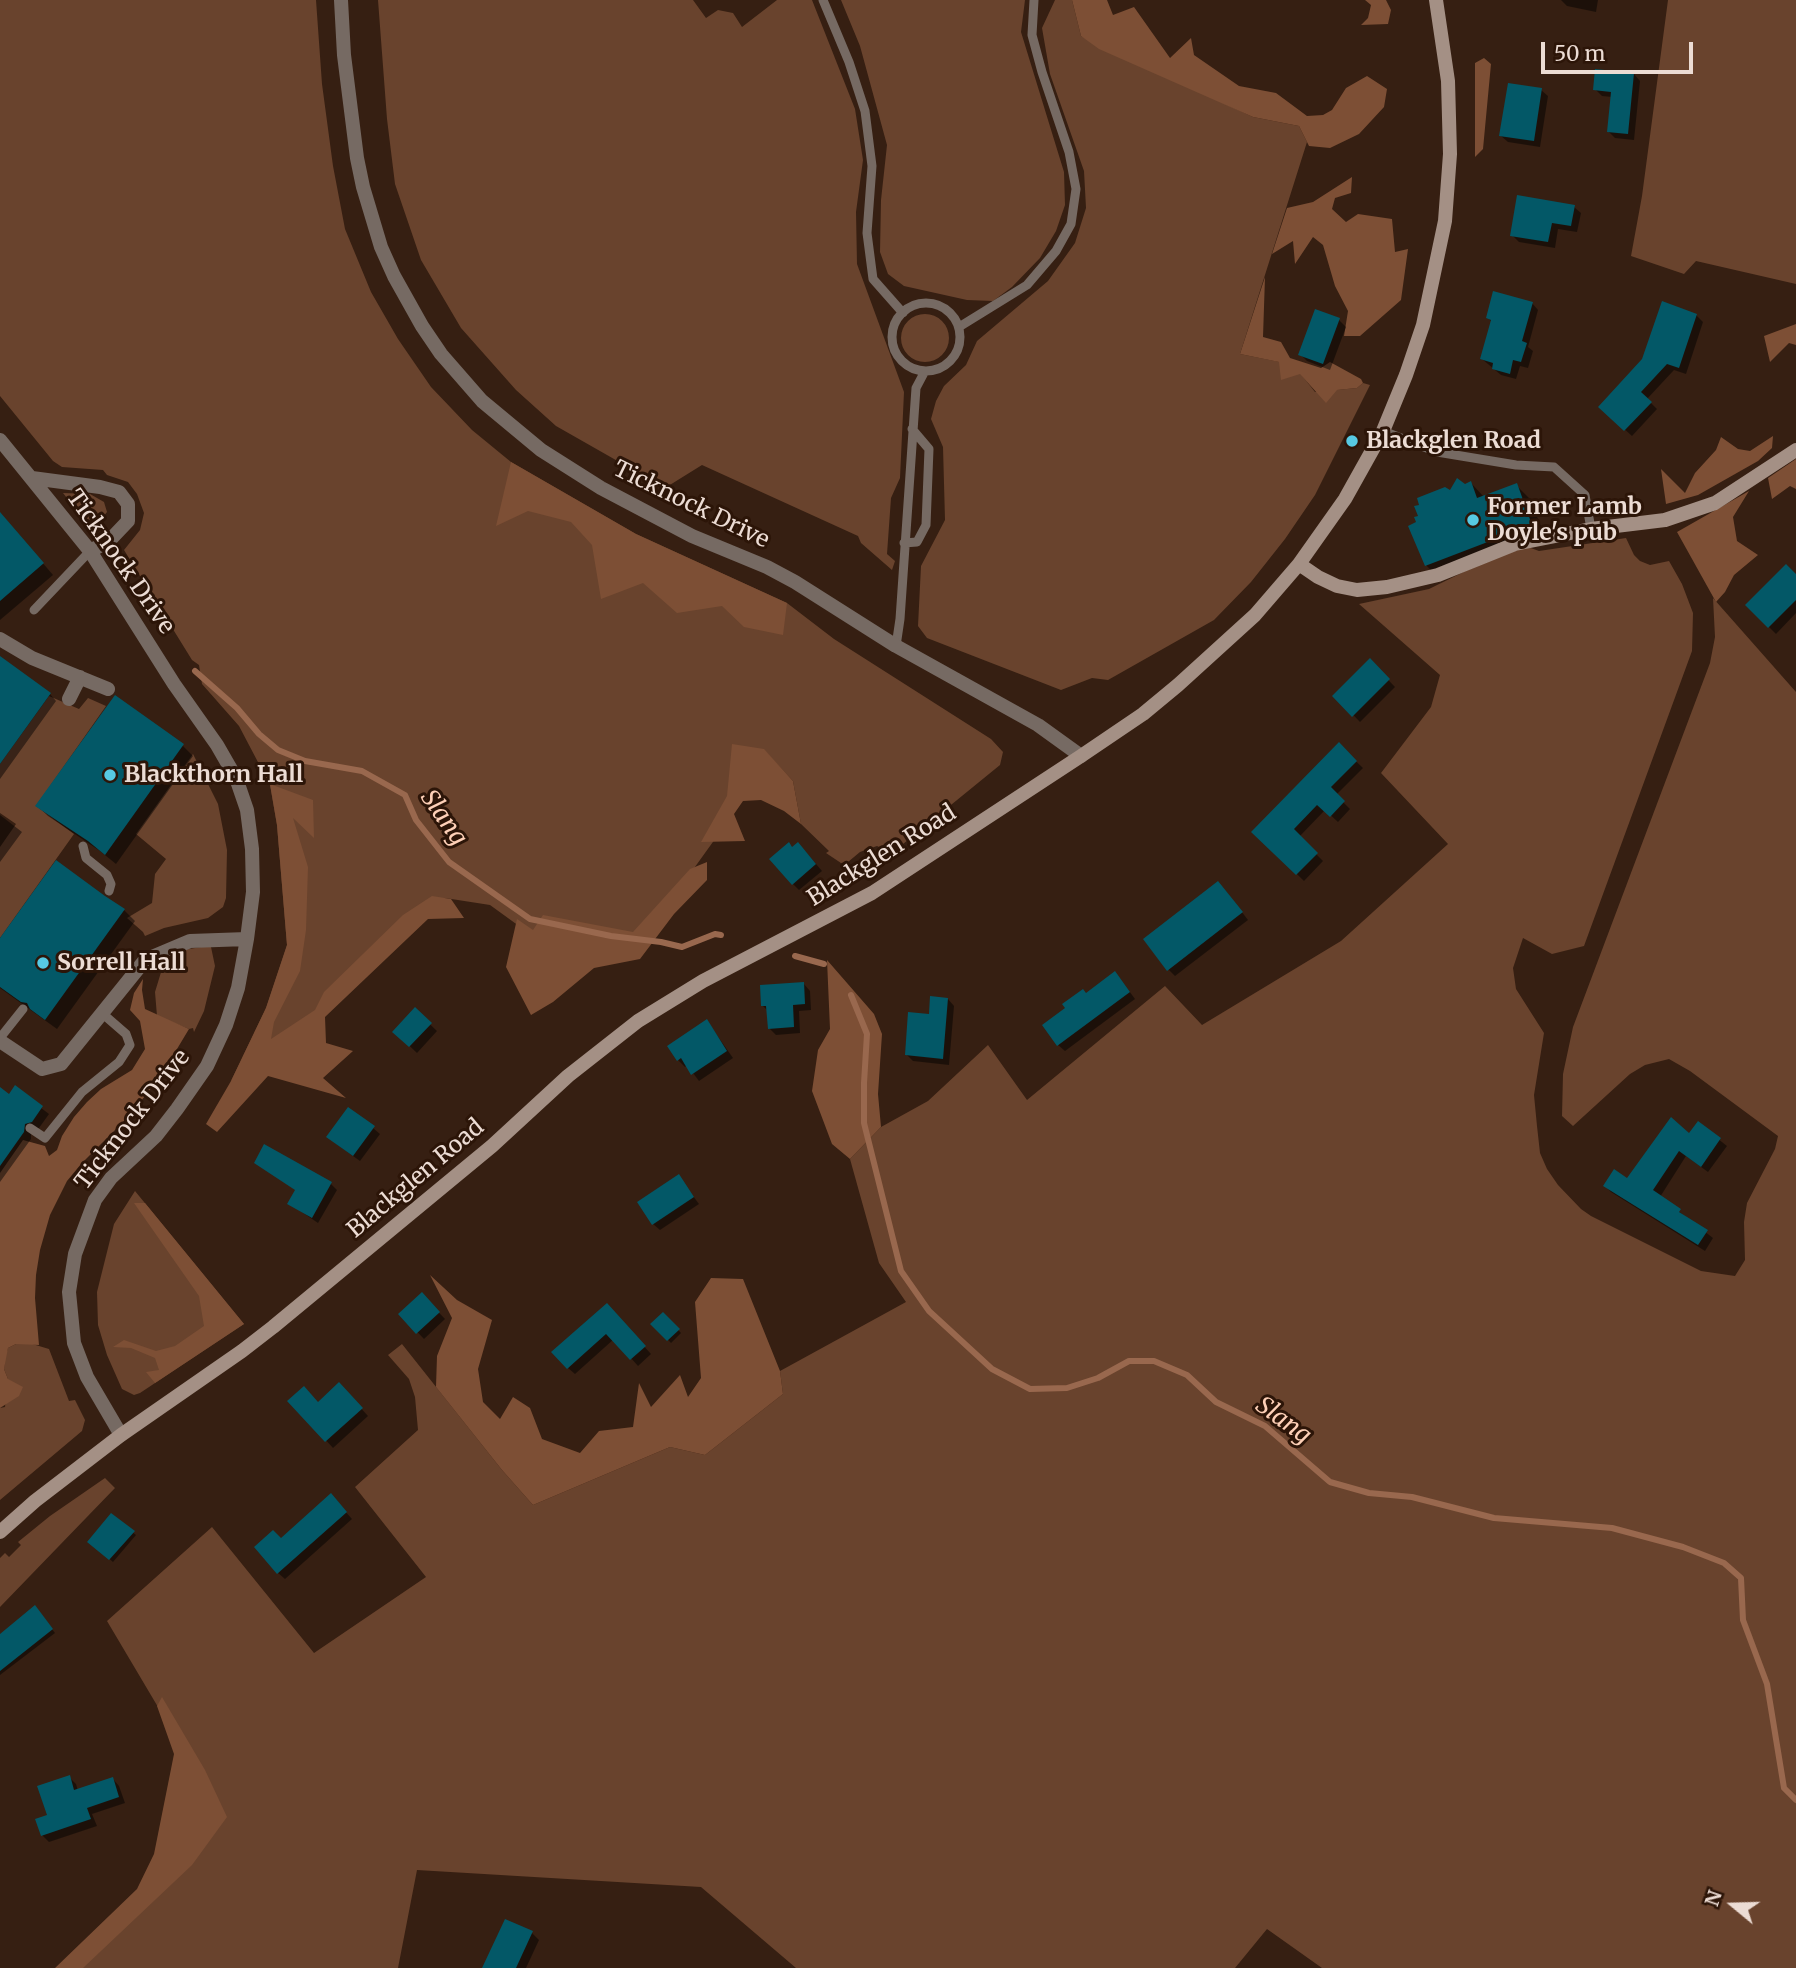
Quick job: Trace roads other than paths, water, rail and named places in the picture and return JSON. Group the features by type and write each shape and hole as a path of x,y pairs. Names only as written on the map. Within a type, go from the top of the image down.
{"street":[{"name":"Ticknock Drive","path":"341,0 351,116 370,214 381,247 408,302 441,354 461,378 505,422 541,450 601,488 692,536 767,567 795,582 896,646 1038,725 1081,756"},
{"name":"Blackglen Road","path":"0,1532 121,1435 282,1320 492,1146 576,1070 638,1021 703,981 872,893 1081,756 1143,714 1219,650 1255,615 1299,564 1345,499 1383,430 1423,325 1445,221 1450,119 1447,67 1436,0"},
{"name":"Ticknock Drive","path":"0,440 90,551 174,684 205,726 236,778 247,810 252,849 253,892 247,939 238,988 226,1026 206,1066 156,1136 111,1178 95,1200 75,1254 69,1292 74,1343 87,1377 121,1435"},
{"path":"1299,564 1337,586 1357,590 1387,587 1438,575 1515,544 1591,529 1659,522 1715,503 1796,450"},
{"path":"32,478 119,492 128,505 128,521 109,541 90,551"},
{"path":"0,639 32,658 108,689"},
{"path":"69,699 80,677"},
{"path":"0,1040 42,1069 61,1064 145,960 190,941 247,939"}],"lane":[{"path":"823,0 849,62 864,111 872,166 867,233 873,279 903,313"},
{"path":"959,327 1027,285 1056,251 1072,224 1076,189 1069,152 1032,35 1034,0"},
{"path":"923,303 935,304 954,317 960,338 953,358 936,369 925,371 914,369 897,355 893,333 896,322 903,313 912,306 923,303"},
{"path":"896,646 916,388 925,371"},
{"path":"904,543 918,542 926,525 929,449 912,429"},
{"path":"1383,430 1437,452 1516,465 1554,467 1585,495 1591,529"},
{"path":"34,610 90,551"},
{"path":"83,846 86,858 107,875 111,884 109,891"},
{"path":"0,1040 23,1009"},
{"path":"30,1128 45,1138 82,1092 119,1062 131,1045 126,1034 103,1014"}],"waterway":[{"name":"Slang","path":"195,671 237,708 259,734 278,750 305,761 362,771 405,795 416,820 449,862 530,919 682,947 715,934 721,935"},
{"name":"Slang","path":"795,956 824,964"},
{"name":"Slang","path":"851,995 867,1034 864,1123 901,1271 929,1311 992,1369 1030,1389 1067,1388 1098,1378 1129,1361 1154,1361 1187,1375 1216,1402 1265,1426 1330,1482 1369,1493 1412,1497 1494,1518 1612,1528 1683,1547 1724,1563 1741,1578 1743,1620 1767,1684 1784,1788 1796,1800"}],"place":[{"name":"Blackglen Road","path":"1352,441"},
{"name":"Former Lamb Doyle's pub","path":"1473,520"},
{"name":"Blackthorn Hall","path":"110,775"},
{"name":"Sorrell Hall","path":"43,963"}]}
